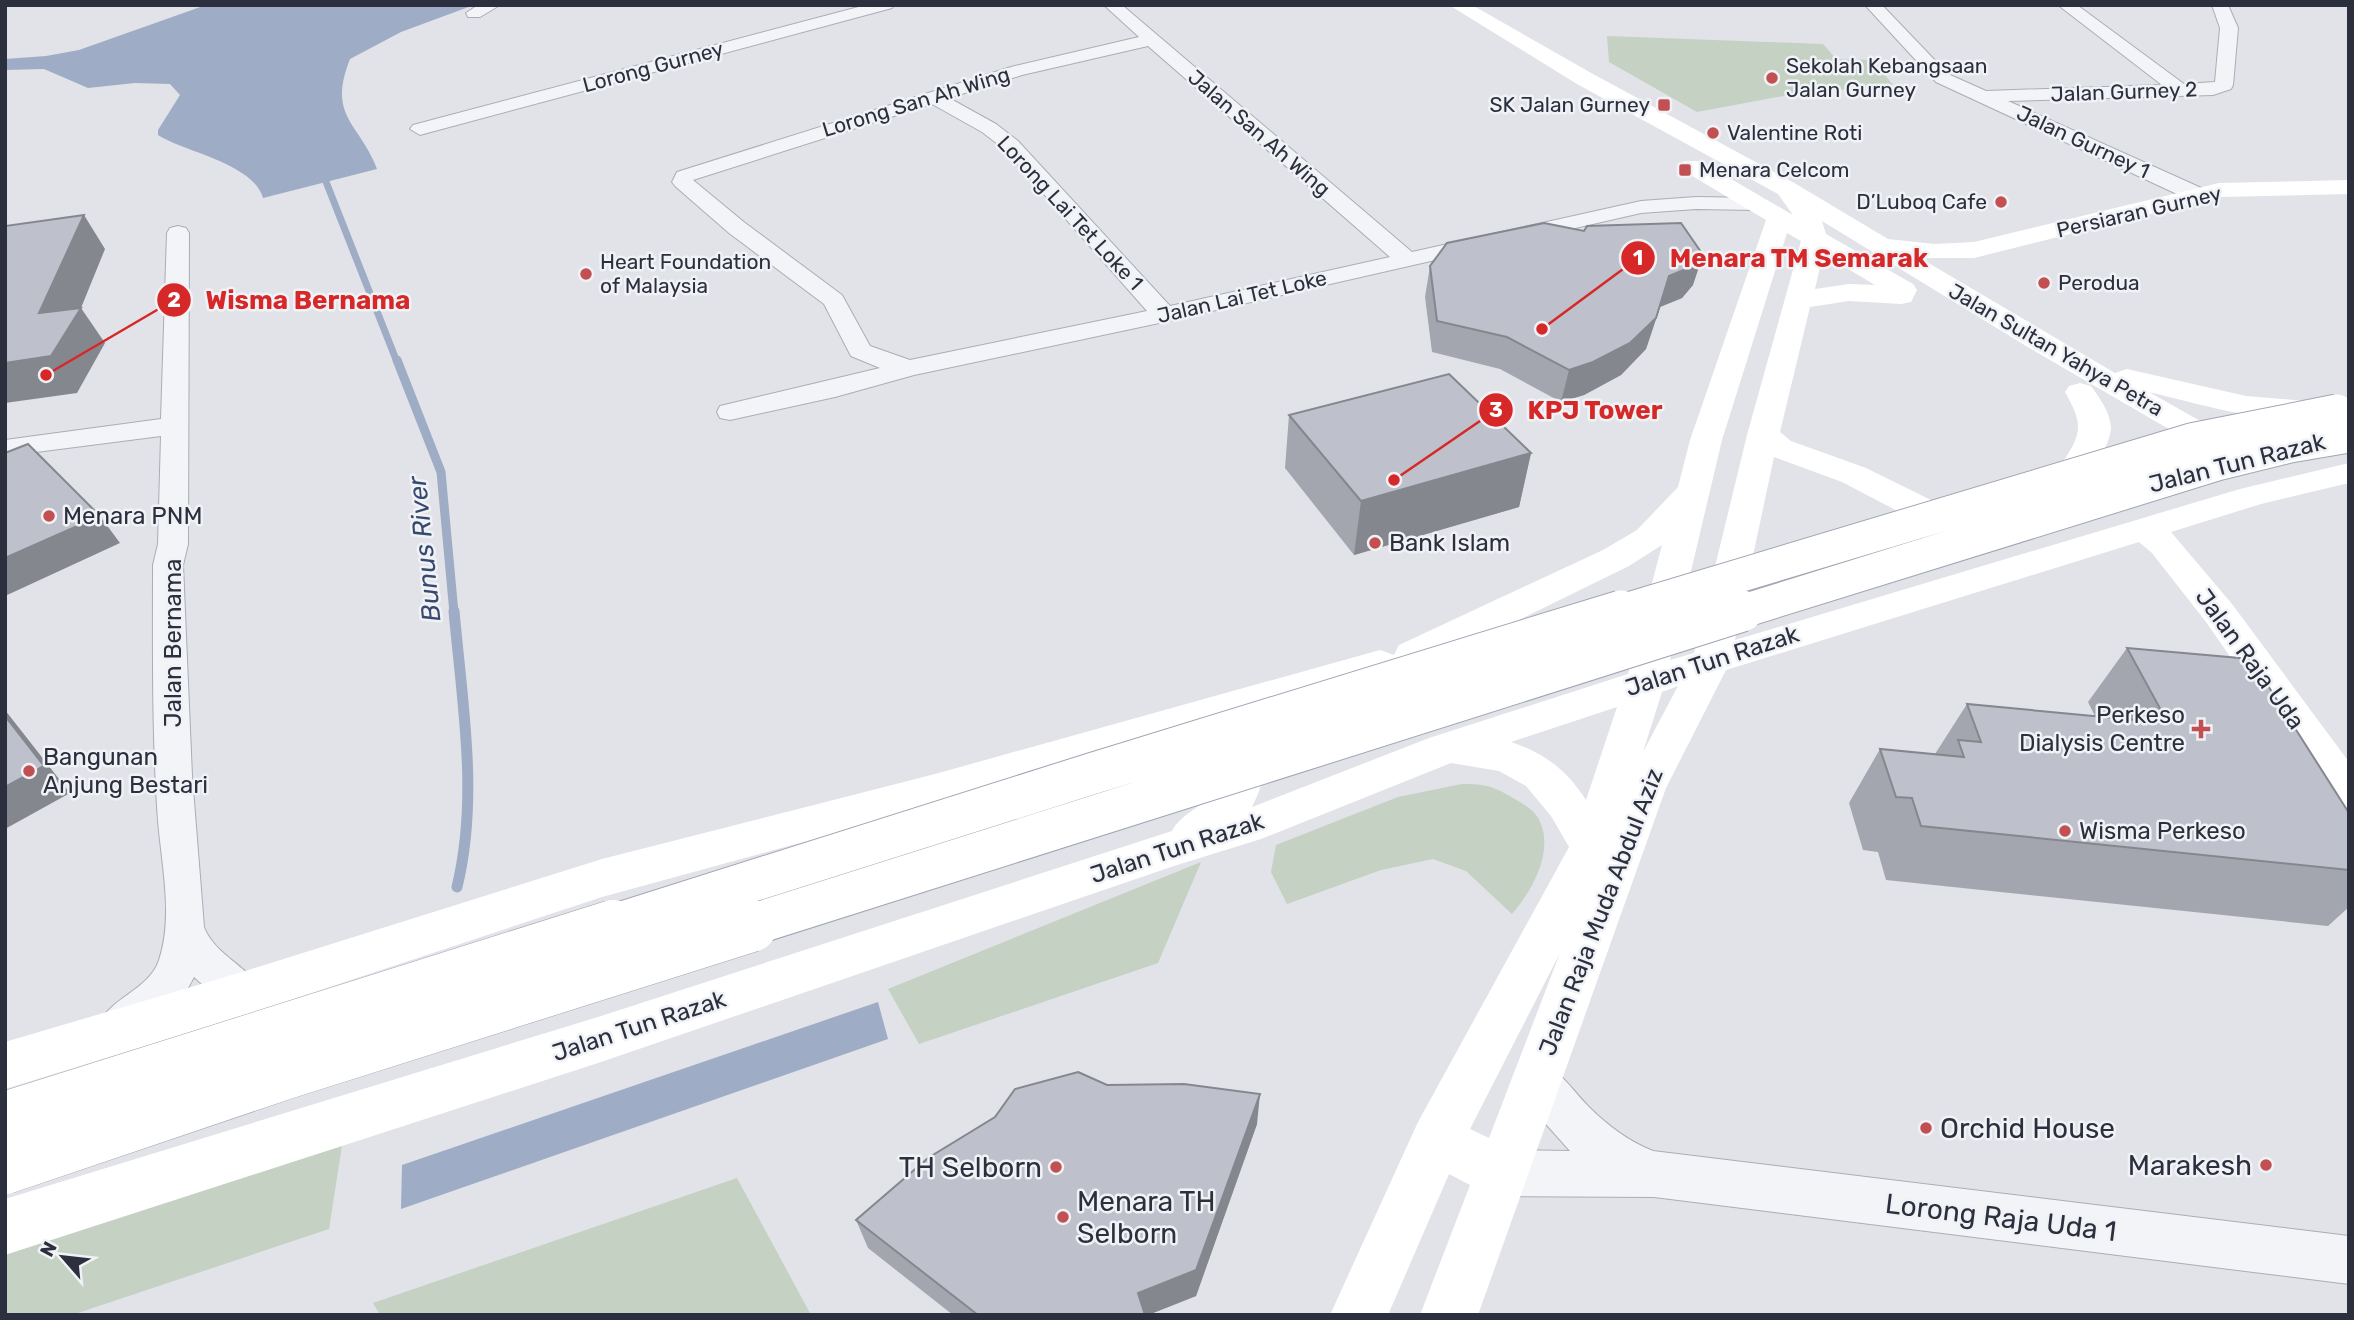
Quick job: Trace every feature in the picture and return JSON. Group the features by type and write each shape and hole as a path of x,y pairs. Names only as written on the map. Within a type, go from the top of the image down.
{"main road":[{"name":"Jalan Sultan Yahya Petra","path":"1448,9 1592,107"},
{"name":"Jalan Sultan Yahya Petra","path":"1448,9 1585,79 1787,189 1877,244 1928,290 2080,392 2252,496"},
{"name":"Jalan Sultan Yahya Petra","path":"1673,155 1814,239 1928,290 2073,362 2290,486"},
{"name":"Persiaran Gurney","path":"1877,244 1934,252 1973,250 2219,190 2349,187"},
{"path":"1787,189 1807,213 1814,239"},
{"name":"Jalan Raja Muda Abdul Aziz","path":"1359,1315 1437,1140 1592,847 1645,682 1692,491 1750,300 1779,218"},
{"name":"Jalan Raja Muda Abdul Aziz","path":"1449,1315 1645,788 1711,660 1763,435 1814,239"},
{"name":"Persiaran Gurney","path":"1928,290 1949,264 1973,250"},
{"path":"1798,302 1826,293 1928,290"},
{"path":"2073,362 2233,403 2337,415"},
{"path":"2080,392 2090,409 2096,428 2093,444 2080,460"},
{"name":"Jalan Tun Razak","path":"5,1066 242,994 602,878 1155,730 1669,584 1733,562 2080,460 2193,430 2337,415"},
{"name":"Jalan Tun Razak","path":"5,1118 1094,773 1918,520 2191,440 2266,423 2337,415"},
{"name":"Jalan Tun Razak","path":"5,1168 289,1072 1872,570 2217,464 2290,446 2337,415"},
{"path":"1763,435 1780,448 1854,475 1919,508"},
{"name":"Jalan Tun Razak","path":"5,1227 598,1040 1172,849 1246,827 1444,749 1711,660 2252,496 2349,473"},
{"path":"1413,655 1616,558 1648,538 1692,491"},
{"name":"Jalan Raja Uda","path":"2145,529 2164,545 2219,613 2349,794"},
{"path":"1155,730 1198,735 1219,744 1238,765 1240,792 1224,814 1172,849"},
{"path":"1444,749 1480,751 1509,757 1539,774 1555,787 1592,847"},
{"path":"1437,1140 1503,1172"}],"street":[{"path":"474,13 492,5"},
{"name":"Lorong Gurney","path":"420,129 886,5"},
{"name":"Jalan San Ah Wing","path":"1112,5 1407,260"},
{"name":"Jalan Gurney 1","path":"1873,5 1942,78 2200,196"},
{"path":"2066,5 2180,90"},
{"name":"Jalan Gurney 2","path":"1983,96 2213,89 2224,85 2229,28 2220,5"},
{"name":"Lorong San Ah Wing","path":"910,368 881,361 860,351 834,300 728,221 682,182 684,176 1045,63 1150,40"},
{"name":"Lorong Lai Tet Loke 1","path":"933,97 989,128 1011,145 1164,314"},
{"name":"Jalan Lai Tet Loke","path":"730,412 910,368 1641,207 1686,203 1756,204"},
{"name":"Jalan Bernama","path":"104,1036 148,1003 173,977 181,954 184,926 175,807 168,565 173,544 178,233"},
{"path":"5,448 174,426"},
{"name":"Jalan Bernama","path":"184,926 193,951 242,994"},
{"path":"1536,1080 1577,1129 1626,1164 1654,1174"},
{"path":"1503,1172 1654,1174"},
{"name":"Lorong Raja Uda 1","path":"1654,1174 2349,1260"}],"green space":[{"path":"1607,36 1823,44 1836,59 1873,60 1893,85 1794,94 1697,112 1609,62"},
{"path":"1462,784 1489,786 1524,804 1538,818 1543,830 1543,856 1539,869 1527,894 1512,914 1466,871 1433,859 1381,870 1287,904 1271,872 1276,845 1398,797"},
{"path":"1201,862 1158,963 919,1044 888,989"},
{"path":"342,1146 329,1229 72,1315 5,1315 5,1250"},
{"path":"737,1178 811,1315 380,1315 373,1303"}],"water":[{"path":"206,5 474,5 401,32 350,59 342,94 344,107 377,169 263,198 257,186 232,167 158,135 158,130 180,95 170,84 135,83 88,88 44,69 5,70 5,59 79,50"},
{"path":"878,1002 888,1039 401,1209 402,1165"}],"building":[{"path":"84,215 39,313 81,308 51,356 5,363 5,226"},
{"path":"1544,223 1584,231 1587,226 1681,223 1703,255 1691,267 1669,276 1656,318 1630,343 1593,362 1569,370 1507,337 1437,321 1430,266 1447,243"},
{"path":"1449,374 1531,453 1361,501 1289,415"},
{"path":"28,444 100,516 5,558 5,453"},
{"path":"2127,648 2251,659 2349,813 2349,870 1921,826 1912,798 1896,797 1880,749 1964,757 1958,740 1981,742 1967,704 2168,723"},
{"path":"5,716 44,766 5,787"},
{"name":"Menara TH Selborn","path":"1078,1072 1107,1085 1184,1084 1260,1094 1196,1270 1138,1293 1145,1315 978,1315 856,1220 928,1158 995,1117 1015,1089"}],"waterway":[{"name":"Bunus River","path":"321,169 397,362"},
{"name":"Bunus River","path":"397,360 441,472 454,613"},
{"name":"Bunus River","path":"454,611 468,784 464,853 457,887"}],"place":[{"name":"Sekolah Kebangsaan Jalan Gurney","path":"1772,78"},
{"name":"SK Jalan Gurney","path":"1664,105"},
{"name":"Valentine Roti","path":"1713,133"},
{"name":"Menara Celcom","path":"1685,170"},
{"name":"D’Luboq Cafe","path":"2001,202"},
{"name":"Heart Foundation of Malaysia","path":"586,274"},
{"name":"Perodua","path":"2044,283"},
{"name":"Menara TM Semarak","path":"1542,329"},
{"name":"Wisma Bernama","path":"46,375"},
{"name":"KPJ Tower","path":"1394,480"},
{"name":"Menara PNM","path":"49,516"},
{"name":"Bank Islam","path":"1375,543"},
{"name":"Perkeso Dialysis Centre","path":"2201,729"},
{"name":"Bangunan Anjung Bestari","path":"29,771"},
{"name":"Wisma Perkeso","path":"2065,831"},
{"name":"Orchid House","path":"1926,1128"},
{"name":"Marakesh","path":"2266,1165"},
{"name":"TH Selborn","path":"1056,1167"},
{"name":"Menara TH Selborn","path":"1063,1217"}]}
